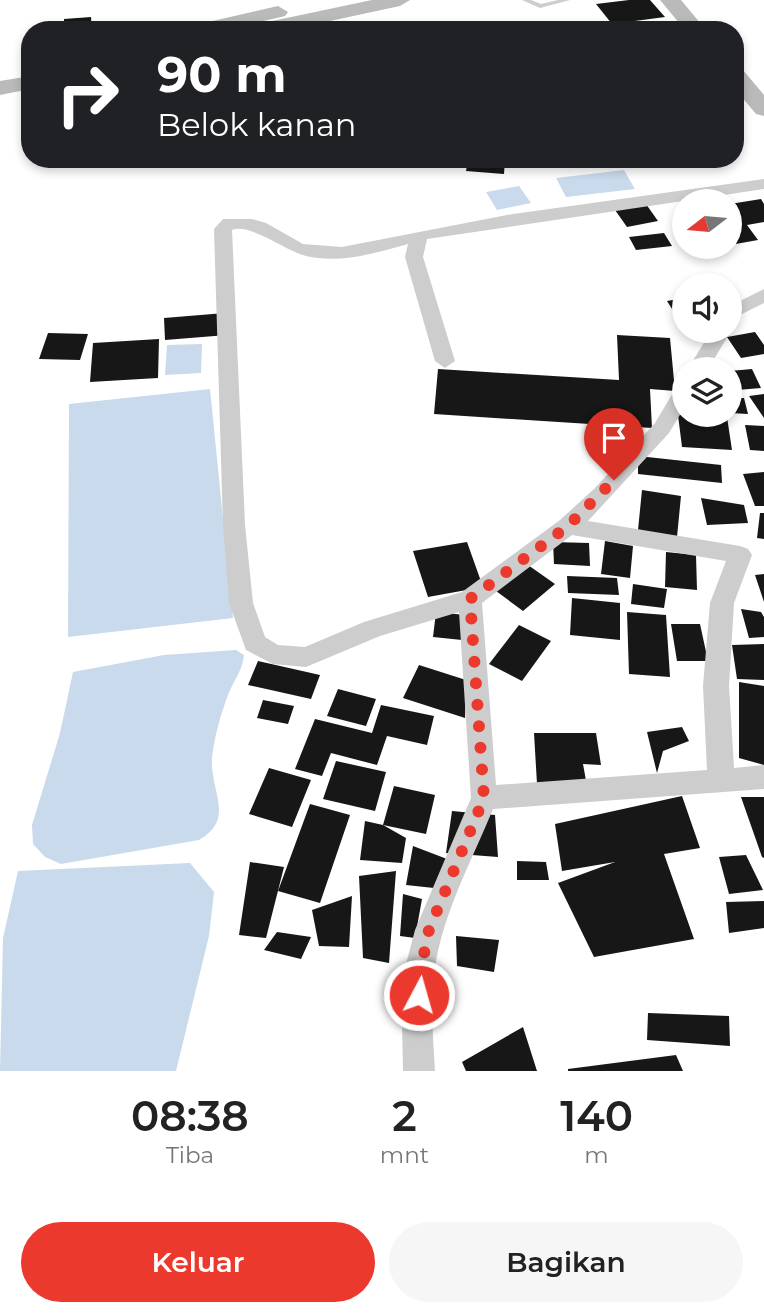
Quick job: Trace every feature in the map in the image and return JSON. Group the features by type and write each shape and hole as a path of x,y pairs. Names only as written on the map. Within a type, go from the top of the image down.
{"street":[{"path":"273,21 338,0"},
{"path":"279,21 401,0"},
{"path":"670,0 688,21"},
{"path":"0,73 21,69"},
{"path":"0,88 21,84"},
{"path":"744,86 764,109"},
{"path":"672,411 662,428 625,465 602,495 568,526 470,599 373,629 318,653 291,658 272,654 256,643 241,603 234,525 223,229 229,223 246,222 268,229 295,247 318,253 363,249 419,235 507,219 764,184"},
{"path":"419,235 414,257 445,361"},
{"path":"742,307 764,295"},
{"path":"568,526 740,555 722,603 716,686 721,778"},
{"path":"419,1071 417,1023 421,968 429,930 484,798 470,599"},
{"path":"484,798 577,793 764,776"}],"lane":[{"path":"525,0 540,6 567,0"}],"water":[{"path":"624,170 635,189 566,197 556,178"},
{"path":"519,186 531,203 497,210 486,192"},
{"path":"202,344 201,373 165,375 167,345"},
{"path":"210,389 233,618 68,637 69,404"},
{"path":"236,650 244,655 243,661 228,695 213,750 212,770 219,814 210,832 199,840 61,864 45,857 33,844 32,825 60,733 73,672 164,655"},
{"path":"190,863 214,892 209,936 176,1071 0,1071 3,938 18,871"}],"building":[{"path":"650,0 665,17 610,21 596,4"},
{"path":"91,17 91,21 64,21"},
{"path":"466,168 504,168 504,174 466,171"},
{"path":"761,199 764,204 764,222 747,225 758,240 742,243 742,202"},
{"path":"646,204 658,221 627,227 615,210"},
{"path":"664,233 672,246 636,250 629,237"},
{"path":"225,313 227,335 165,340 164,318"},
{"path":"755,332 764,345 764,354 740,357 731,343 742,343 742,334"},
{"path":"48,333 88,334 80,360 39,359"},
{"path":"617,335 670,338 672,391 650,389 652,428 434,414 438,369 619,380"},
{"path":"159,339 158,378 90,382 93,343"},
{"path":"752,369 761,388 742,390 742,370"},
{"path":"764,394 764,418 749,396"},
{"path":"742,398 744,398 748,414 742,414"},
{"path":"745,425 764,426 764,451 750,450"},
{"path":"587,426 622,427 624,454 588,452"},
{"path":"680,427 729,427 732,450 682,447"},
{"path":"638,456 721,465 722,483 638,474"},
{"path":"764,472 764,506 755,506 743,474"},
{"path":"642,490 681,496 677,537 638,530"},
{"path":"701,498 744,505 748,523 707,525"},
{"path":"760,513 764,513 764,539 757,538"},
{"path":"605,541 633,546 630,578 601,574"},
{"path":"467,542 483,587 428,597 413,551"},
{"path":"553,542 589,543 590,566 554,564"},
{"path":"666,552 696,555 697,590 665,587"},
{"path":"528,565 555,584 523,611 496,591"},
{"path":"764,574 764,602 755,575"},
{"path":"567,576 617,578 619,595 568,593"},
{"path":"633,584 667,589 664,608 631,604"},
{"path":"572,598 620,603 620,640 570,635"},
{"path":"741,609 761,612 764,617 764,637 749,638"},
{"path":"436,612 465,615 462,640 433,637"},
{"path":"627,612 666,615 670,677 629,674"},
{"path":"671,624 700,624 708,661 677,661"},
{"path":"519,625 551,641 522,681 489,664"},
{"path":"764,644 764,680 737,679 732,645"},
{"path":"258,661 320,675 311,699 248,685"},
{"path":"419,665 466,680 465,718 403,698"},
{"path":"739,682 764,686 764,765 739,758"},
{"path":"338,689 376,699 366,726 327,716"},
{"path":"263,700 294,706 288,724 257,718"},
{"path":"381,705 434,716 427,745 387,736 377,765 331,753 322,776 295,769 315,719 372,733"},
{"path":"682,727 689,741 663,751 657,773 647,732"},
{"path":"534,733 596,733 601,765 583,764 587,786 537,784"},
{"path":"336,761 386,772 375,811 323,799"},
{"path":"269,768 311,780 292,827 249,814"},
{"path":"394,786 435,795 426,834 383,825"},
{"path":"682,796 700,848 664,854 694,939 594,957 558,883 615,862 562,871 555,824"},
{"path":"741,797 764,797 764,858 762,857"},
{"path":"310,804 350,815 320,903 278,891"},
{"path":"452,811 495,815 498,857 446,853"},
{"path":"365,821 383,825 406,838 402,863 360,860"},
{"path":"413,846 447,859 434,888 406,885"},
{"path":"746,855 763,890 729,894 719,857"},
{"path":"517,861 546,862 549,880 517,880"},
{"path":"250,862 284,867 266,938 239,935"},
{"path":"396,871 389,963 363,958 359,876"},
{"path":"403,894 422,899 415,938 400,936"},
{"path":"352,896 349,947 319,946 312,910"},
{"path":"764,901 764,928 729,933 726,902"},
{"path":"277,932 311,937 301,959 264,950"},
{"path":"456,936 499,940 494,972 457,966"},
{"path":"648,1013 729,1016 730,1046 647,1040"},
{"path":"523,1027 537,1071 466,1071 462,1062"},
{"path":"676,1055 683,1071 568,1071 568,1069"}],"route":[{"path":"419,995 421,968 429,930 484,798 470,599 568,526 602,495 614,480"}]}
